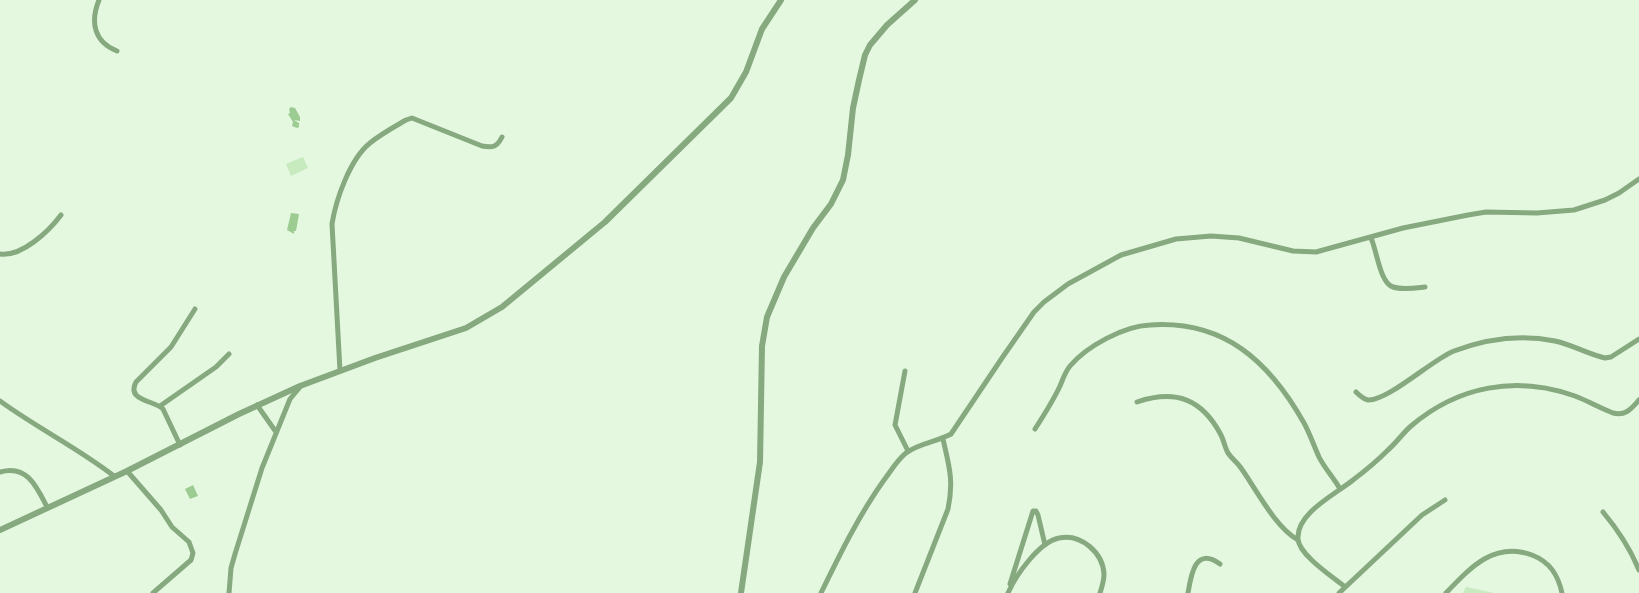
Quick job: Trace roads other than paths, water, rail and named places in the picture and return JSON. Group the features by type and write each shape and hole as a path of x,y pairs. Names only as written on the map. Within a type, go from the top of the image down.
{"street":[{"path":"99,0 95,21 97,34 101,42 107,47 118,51"},
{"path":"0,530 127,471 300,386 466,328 502,307 605,222 731,98 746,72 762,29 781,0"},
{"path":"741,593 760,462 762,346 767,317 784,277 831,204 842,180 848,155 857,89 868,50 876,37 915,0"},
{"path":"340,371 332,224 343,186 360,155 369,144 412,118 482,146 493,147 502,138"},
{"path":"821,593 859,519 894,465 908,451 943,439 951,434 1034,312 1044,302 1068,284 1121,255 1152,244 1190,237 1211,236 1239,238 1288,250 1316,252 1403,228 1486,212 1537,213 1574,210 1605,200 1639,179"},
{"path":"0,254 11,253 26,246 47,232 62,215"},
{"path":"1371,238 1384,279 1388,285 1394,288 1425,287"},
{"path":"180,445 166,414 160,406 138,397 133,391 136,382 171,347 195,309"},
{"path":"1035,429 1071,365 1094,346 1117,333 1144,325 1186,326 1225,337 1254,357 1284,393 1304,422 1320,459 1340,489"},
{"path":"1356,392 1362,398 1375,399 1397,388 1452,351 1490,341 1516,337 1555,341 1606,358 1611,357 1639,339"},
{"path":"160,406 216,367 229,354"},
{"path":"904,371 895,425 908,451"},
{"path":"229,593 231,568 262,468 290,399 300,386"},
{"path":"1344,588 1300,547 1298,540 1302,522 1316,507 1353,481 1388,450 1411,426 1440,405 1465,393 1494,386 1538,388 1573,395 1619,415 1629,411 1639,400"},
{"path":"1137,402 1168,396 1180,398 1198,406 1210,419 1220,434 1229,454 1240,466 1265,504 1287,531 1298,540"},
{"path":"0,401 29,422 96,462 114,476"},
{"path":"258,405 276,432"},
{"path":"916,593 948,509 951,495 952,480 943,439"},
{"path":"0,472 15,470 21,472 31,480 47,508"},
{"path":"127,471 161,510 172,527 189,542 192,549 191,560 153,593"},
{"path":"1339,593 1422,515 1445,500"},
{"path":"1008,593 1033,511 1038,515 1045,545"},
{"path":"1603,512 1620,532 1639,570"},
{"path":"1008,593 1013,582 1026,564 1045,545 1058,538 1066,537 1076,539 1092,547 1101,560 1104,575 1100,593"},
{"path":"1446,593 1467,571 1487,557 1507,550 1523,552 1547,562 1554,571 1562,593"},
{"path":"1188,593 1192,573 1198,562 1203,558 1211,558 1220,564"}]}
